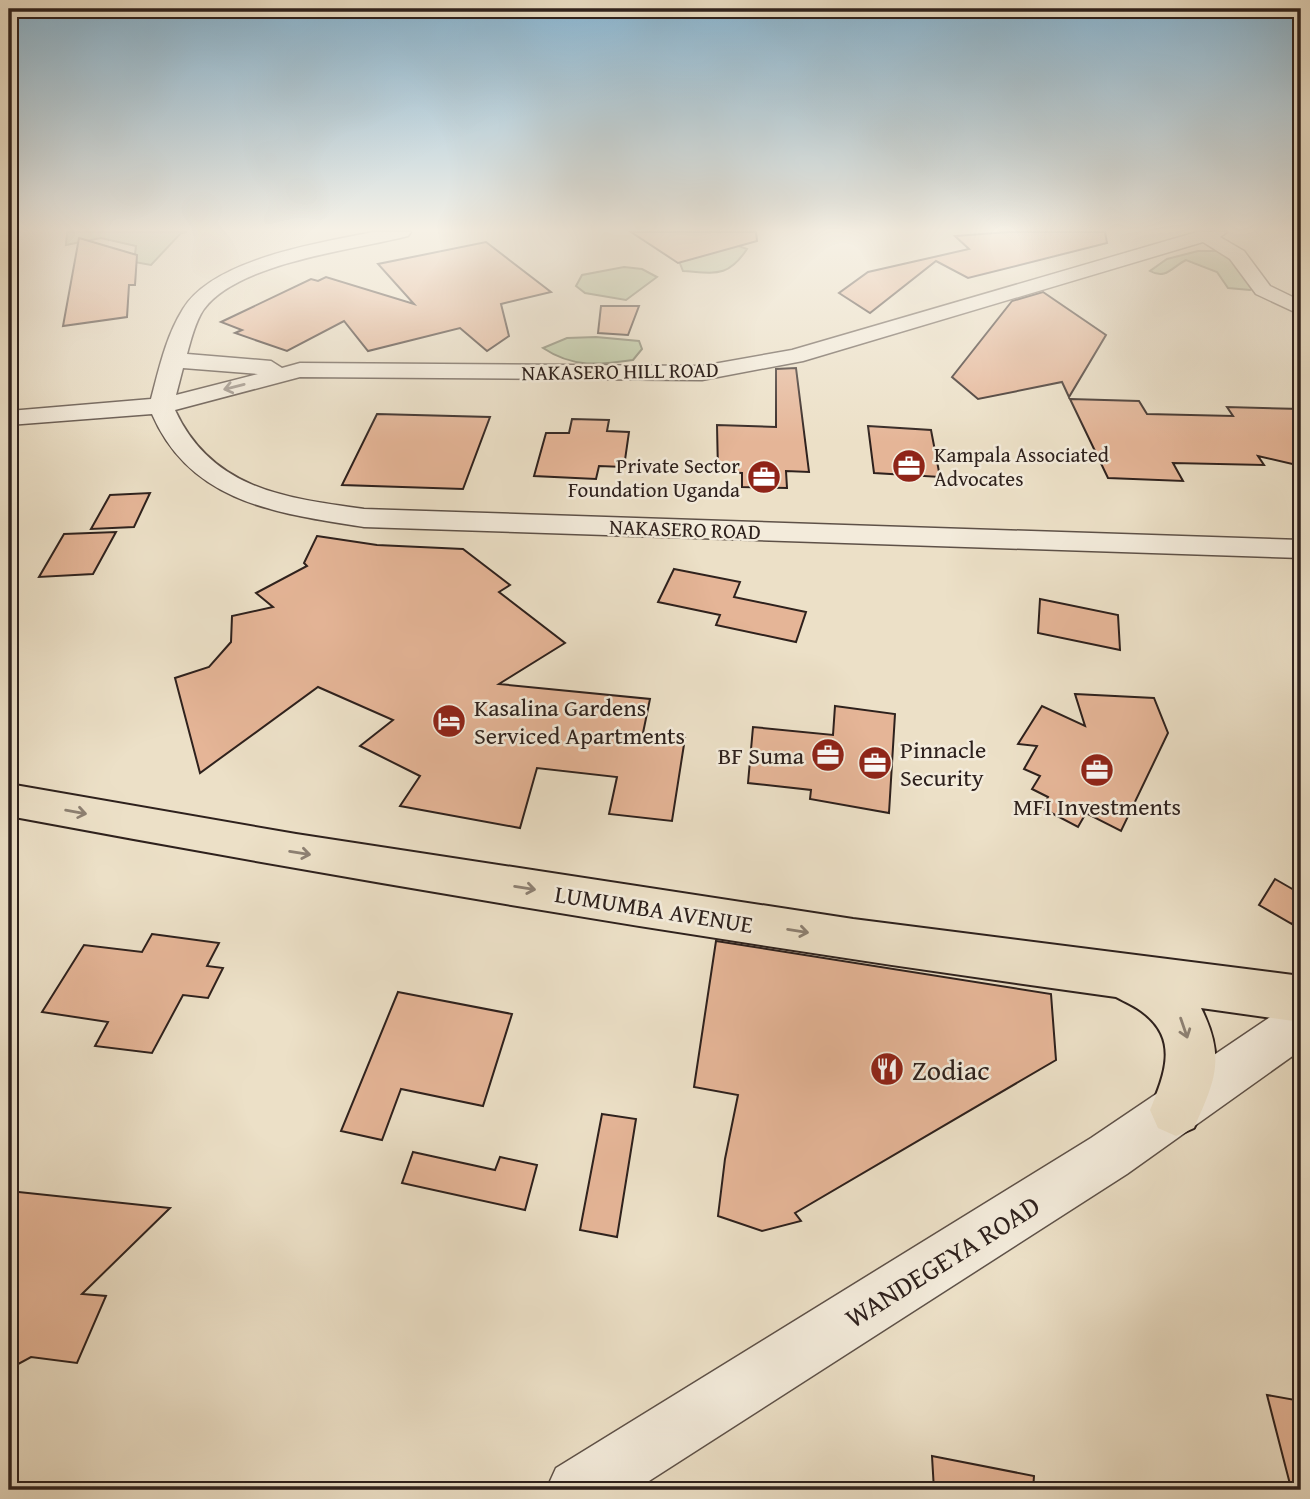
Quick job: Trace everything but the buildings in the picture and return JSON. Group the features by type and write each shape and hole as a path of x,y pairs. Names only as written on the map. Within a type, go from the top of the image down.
{"main road":[{"name":"LUMUMBA AVENUE","path":"9,800 296,852 853,940 1301,999"},
{"path":"1114,975 1151,988 1169,1000 1181,1018 1191,1062 1189,1080 1176,1110"}],"street":[{"path":"161,406 194,308 201,302"},
{"name":"NAKASERO HILL ROAD","path":"9,418 161,406 300,370 702,373 731,370 795,356 980,302"},
{"path":"175,360 300,370"},
{"name":"NAKASERO ROAD","path":"161,406 178,442 206,470 240,491 271,502 364,518 1301,549"},
{"name":"WANDEGEYA ROAD","path":"578,1490 1098,1163 1301,1023"}],"green space":[{"path":"596,337 639,341 642,349 633,360 597,364 565,359 543,348 567,338"}],"place":[{"name":"Kampala Associated Advocates","path":"909,466"},
{"name":"Private Sector Foundation Uganda","path":"764,477"},
{"name":"Kasalina Gardens Serviced Apartments","path":"449,721"},
{"name":"BF Suma","path":"828,755"},
{"name":"Pinnacle Security","path":"875,763"},
{"name":"MFI Investments","path":"1097,770"},
{"name":"Zodiac","path":"887,1069"}]}
